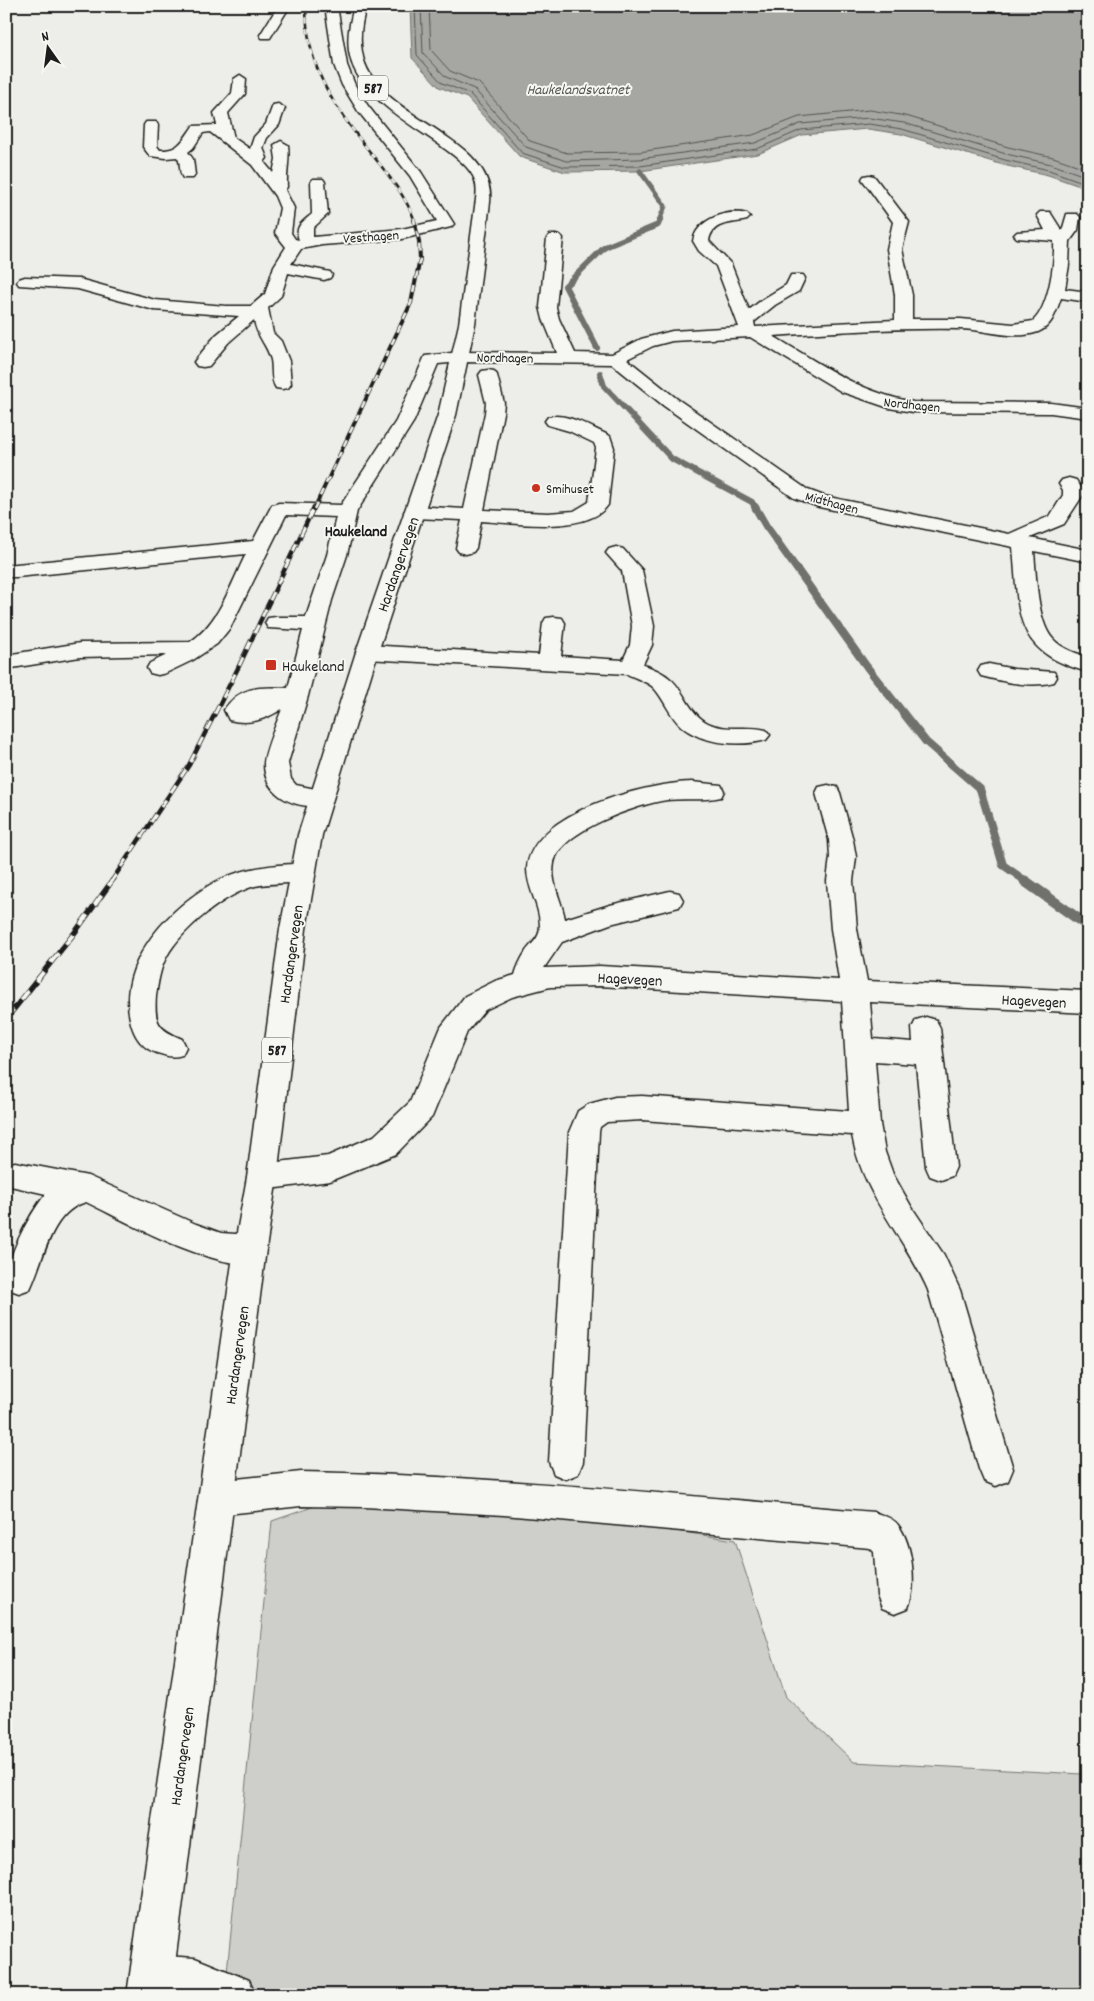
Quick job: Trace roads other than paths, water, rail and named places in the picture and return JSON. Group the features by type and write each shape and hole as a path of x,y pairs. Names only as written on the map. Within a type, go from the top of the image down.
{"street":[{"path":"266,35 284,6"},
{"name":"Vesthagen","path":"301,244 402,234 446,224 405,160 365,112 353,93 337,55 334,16 331,6"},
{"name":"Hardangervegen","path":"234,1995 195,1980 150,1985 250,1249 262,1177 288,966 303,873 321,798 367,652 447,415 471,296 484,191 480,175 468,161 391,105 368,81 358,64 355,51 355,21 360,6"},
{"path":"228,140 221,113 238,94 240,79"},
{"path":"257,162 260,158 256,151 259,140 272,125 278,108"},
{"path":"151,125 150,147 155,154 167,155 180,152 193,139 198,129 204,127 213,128 257,162 287,208 283,233 289,242 301,244"},
{"path":"277,190 280,187 279,177 283,159 281,145"},
{"path":"180,152 186,159 188,175"},
{"path":"869,179 876,192 892,208 901,222 894,240 906,307 903,324"},
{"path":"203,362 222,339 273,296 282,266 301,244 306,226 320,214 318,182"},
{"path":"616,359 635,346 664,337 749,328 966,324 1013,329 1032,328 1044,320 1057,293 1063,262 1060,238 1045,215"},
{"path":"742,217 709,225 704,228 701,241 705,248 724,264 749,328"},
{"path":"1022,235 1060,238 1068,235 1071,230 1072,217"},
{"path":"555,238 548,307 551,319 568,358"},
{"path":"282,266 307,273 324,275"},
{"path":"749,328 770,302 793,288 797,278"},
{"path":"25,282 79,284 154,305 217,311 258,310"},
{"path":"1057,293 1088,297"},
{"path":"258,310 265,334 272,341 280,361 282,384"},
{"name":"Nordhagen","path":"749,328 845,388 891,404 913,407 1051,408 1088,413"},
{"path":"272,341 280,339 286,330"},
{"name":"Nordhagen","path":"347,511 405,421 431,360 460,357 616,359"},
{"name":"Midthagen","path":"616,359 670,402 802,494 819,501 1088,556"},
{"path":"466,548 494,413 495,403 488,375"},
{"path":"414,512 548,519 579,516 598,506 605,448 603,440 576,427 554,421"},
{"path":"989,671 1014,676 1044,687 1047,661 1043,642 1037,632 1030,605 1018,542 1022,534 1057,520 1073,495 1073,490 1069,484"},
{"path":"158,668 209,639 222,623 279,509 347,511 336,555 321,600 316,624 291,696 276,763 279,781 287,791 298,796 321,798"},
{"path":"6,571 31,571 93,562 226,552 259,546"},
{"path":"616,553 632,570 643,626 641,645 631,667"},
{"path":"276,623 316,624"},
{"path":"549,661 554,623"},
{"path":"1043,642 1057,652 1088,665"},
{"path":"6,662 80,650 196,648"},
{"path":"367,652 631,667 662,682 688,720 702,730 725,735 758,735"},
{"path":"527,983 532,964 552,935 552,924 541,882 540,866 545,851 555,839 579,822 640,797 670,792 712,791"},
{"path":"828,793 840,840 842,857 840,881 844,928 855,991 865,1124 870,1152 879,1177 900,1215 932,1265 944,1290 996,1469"},
{"path":"172,1047 157,1042 146,1031 141,1014 144,987 154,956 172,930 200,906 227,888 240,882 269,875 303,873"},
{"path":"552,935 583,921 608,913 670,900"},
{"name":"Hagevegen","path":"262,1177 330,1168 385,1145 422,1109 455,1027 475,1003 505,988 550,978 600,976 1088,1002"},
{"path":"859,1049 927,1041 941,1167"},
{"path":"566,1462 584,1132 588,1120 598,1112 642,1108 865,1124"},
{"path":"16,1175 88,1188 185,1234 221,1247 250,1249"},
{"path":"19,1279 38,1232 50,1211 65,1197 88,1188"},
{"path":"217,1498 301,1489 365,1490 504,1498 874,1530 885,1536 892,1550 895,1595"}],"water":[{"name":"Haukelandsvatnet","path":"410,6 1088,6 1088,189 1048,175 1003,165 901,134 868,129 802,135 758,154 640,171 565,172 520,157 467,98 439,87 412,58"}],"waterway":[{"path":"640,171 665,206 659,221"},
{"path":"597,348 565,286 605,247 658,225 660,220"},
{"path":"600,373 604,386 672,459 752,502 756,509"},
{"path":"755,507 766,526 867,667 926,742 980,789 1003,865 1027,882"},
{"path":"1025,881 1088,926"}],"railway":[{"path":"306,6 307,29 311,50 326,88 347,122 397,188 415,221"},
{"path":"314,509 411,303 420,259 419,241 414,220"},
{"path":"111,882 189,765 239,666 314,507"},
{"path":"6,1019 76,931 112,881"}],"place":[{"name":"Smihuset","path":"536,488"},
{"name":"Haukeland","path":"271,665"}],"district":[{"name":"Haukeland","path":"356,530"}]}
